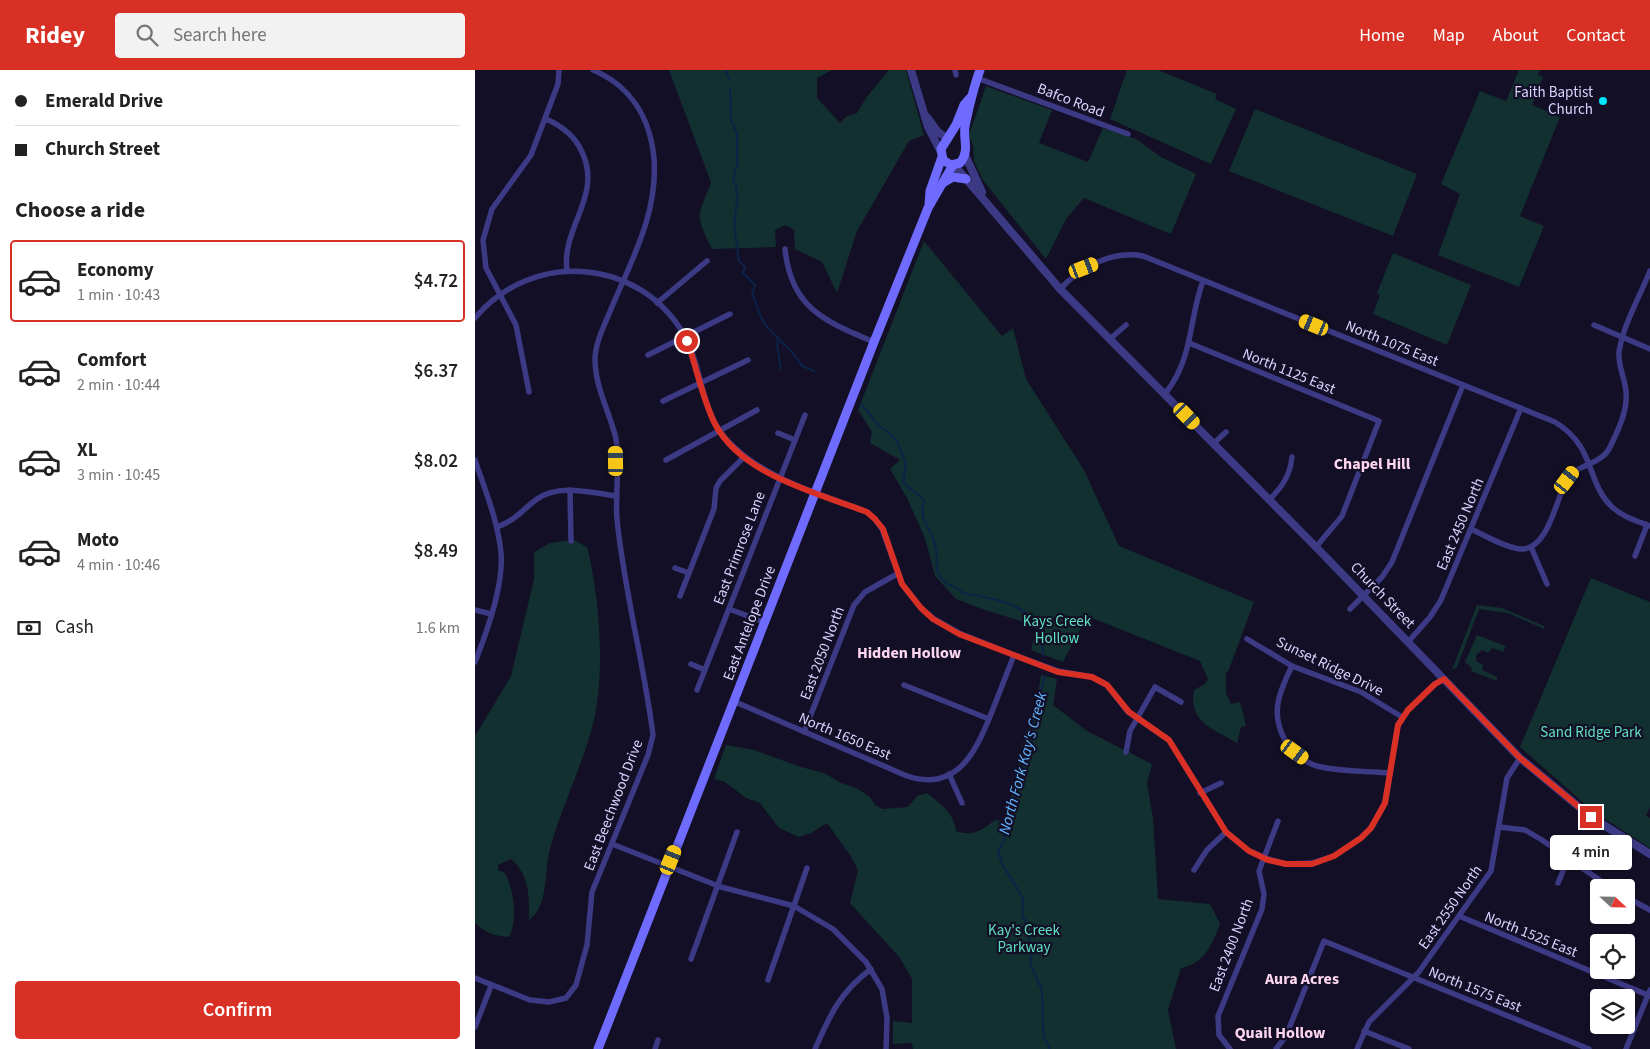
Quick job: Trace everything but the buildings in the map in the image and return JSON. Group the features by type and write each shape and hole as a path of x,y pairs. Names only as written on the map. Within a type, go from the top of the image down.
{"main road":[{"path":"970,98 964,105 958,122 948,138 941,155 944,162 954,166 965,155 967,149 964,140 970,98 979,74"},
{"path":"948,138 955,136 964,140"},
{"name":"East Antelope Drive","path":"928,208 930,191 941,155"},
{"name":"East Antelope Drive","path":"598,1049 928,208 954,166"},
{"path":"940,187 951,178 967,179"}],"street":[{"path":"529,392 516,325 486,268 483,240 492,209 531,155 558,84 559,70"},
{"name":"East Beechwood Drive","path":"475,978 530,1000 549,1002 566,998 576,985 587,945 592,892 648,755 653,735 617,518 616,440 597,382 594,357 622,281 648,222 655,187 654,157 643,115 630,94 615,81 593,70"},
{"path":"911,70 928,126 941,155"},
{"name":"Bafco Road","path":"979,74 1128,134"},
{"path":"926,115 938,132 948,138"},
{"path":"546,119 560,125 578,142 587,163 589,185 566,250 567,271"},
{"name":"Church Street","path":"965,155 985,199"},
{"name":"Church Street","path":"954,166 985,199 1026,251 1060,289 1111,338 1409,641 1520,758 1591,817 1650,854"},
{"path":"785,248 789,276 802,301 821,318 874,342"},
{"name":"North 1075 East","path":"1060,289 1084,268 1119,255 1143,256 1521,408 1555,422 1571,432 1581,445 1600,491 1611,506 1624,516 1648,526"},
{"path":"657,303 707,261"},
{"path":"475,318 500,294 534,277 567,271 597,274 622,281 645,292 685,336 700,383 719,430 744,456 761,470 867,512 883,529 897,574 910,595 933,619 959,634 1058,672 1082,675 1100,680 1114,691 1124,707 1169,740 1226,832 1239,844 1263,858 1286,864 1312,864 1342,852 1361,838 1378,817 1385,803 1395,735 1402,717 1435,684 1444,679"},
{"path":"1471,529 1510,546 1521,549 1531,547 1545,533 1567,480 1573,472 1606,454 1622,417 1626,396 1619,357 1623,337 1650,271"},
{"path":"1165,394 1177,379 1183,366 1189,343 1193,312 1203,281"},
{"path":"648,355 731,314"},
{"path":"1111,338 1126,325"},
{"path":"1594,325 1650,348"},
{"name":"North 1125 East","path":"1189,343 1379,421 1342,516 1316,547"},
{"path":"663,402 748,360"},
{"path":"1350,609 1382,577 1391,562 1463,385"},
{"name":"East 2450 North","path":"1409,641 1430,617 1441,600 1521,408"},
{"path":"666,460 757,410"},
{"name":"East Primrose Lane","path":"697,690 805,415"},
{"path":"1214,443 1226,432"},
{"path":"778,433 795,440"},
{"path":"680,596 714,509 716,488 719,480 744,456"},
{"path":"1269,500 1283,486 1291,469 1292,457"},
{"path":"475,460 497,527 501,555 500,581 484,640 475,662"},
{"path":"497,527 513,521 538,498 551,491 570,490 617,496"},
{"path":"570,490 571,541"},
{"path":"1635,556 1648,526"},
{"path":"1531,547 1547,584"},
{"path":"675,568 689,573"},
{"name":"East 2050 North","path":"804,732 854,605 865,592 897,574"},
{"path":"729,609 764,622"},
{"path":"475,610 491,614"},
{"name":"Sunset Ridge Drive","path":"1247,639 1292,666 1361,692 1402,717"},
{"path":"962,803 949,774 969,760 980,742 1014,655"},
{"path":"691,664 705,670"},
{"path":"1292,666 1279,699 1277,712 1278,723 1286,744 1303,759 1317,766 1390,773"},
{"path":"903,685 989,719"},
{"path":"1126,752 1127,737 1155,687 1181,702"},
{"name":"North 1650 East","path":"733,701 915,778 938,778 949,774"},
{"name":"East 2550 North","path":"1357,1049 1364,1031 1376,1013 1414,977 1491,871 1507,778 1520,758"},
{"path":"1201,793 1221,783"},
{"name":"East 2400 North","path":"1229,1048 1219,1035 1218,1016 1262,910 1264,894 1259,871 1278,821"},
{"path":"1499,827 1525,830 1598,879"},
{"path":"691,959 737,832"},
{"path":"1194,870 1207,850 1226,832"},
{"path":"612,844 717,885 793,906 821,920 844,938 871,969 882,988 885,1003 886,1049"},
{"path":"1558,883 1568,859"},
{"path":"767,980 807,868"},
{"path":"1635,902 1650,910"},
{"name":"North 1525 East","path":"1459,916 1649,994"},
{"name":"North 1575 East","path":"1276,1049 1286,1036 1324,941 1589,1049"},
{"path":"815,1049 836,1003 858,979 871,969"},
{"path":"475,1026 491,986"},
{"path":"1626,1049 1649,994"},
{"path":"1364,1031 1409,1049"},
{"path":"655,1049 658,1040"}],"green space":[{"path":"669,70 832,70 817,78 817,98 840,123 847,116 857,113 866,98 889,70 906,70 924,135 909,141 857,231 837,293 822,262 795,249 794,230 785,225 775,230 776,247 712,249 700,221 701,210 711,182"},
{"path":"1127,70 1158,70 1217,94 1215,99 1236,109 1211,164 1110,119"},
{"path":"1519,70 1540,70 1538,75 1543,77 1532,105 1560,117 1520,216 1544,226 1519,287 1438,255 1460,194 1441,184 1480,91 1506,101"},
{"path":"986,86 1052,110 1039,143 1088,162 1103,128 1136,139 1161,157 1196,174 1171,234 1084,198 1066,219 1046,259 982,179 974,161 973,146 969,135"},
{"path":"1255,109 1417,174 1393,236 1229,171"},
{"name":"Kays Creek Hollow","path":"924,241 1002,336 1013,328 1026,379 1084,470 1119,546 1254,602 1228,672 1226,671 1226,693 1231,704 1240,702 1246,726 1241,727 1237,743 1205,724 1195,710 1193,701 1194,690 1205,684 1208,679 1200,661 1087,616 1063,662 1031,650 1037,626 956,599 935,576 925,538 907,498 890,469 900,460 870,443 872,432 858,410"},
{"path":"1393,253 1471,285 1447,345 1373,314 1380,295 1377,293"},
{"path":"574,540 587,547 595,589 600,638 599,686 596,708 592,728 550,849 543,897 540,906 529,920 527,887 522,872 511,859 498,865 498,870 505,873 508,880 514,905 512,930 509,937 499,936 487,932 475,923 475,736 511,676 534,579 534,552 550,543"},
{"name":"Sand Ridge Park","path":"1591,578 1650,602 1650,807 1646,816 1650,818 1650,848 1594,812 1520,747"},
{"path":"1477,605 1502,608 1544,626 1544,629 1508,613 1479,609 1457,667 1452,670"},
{"path":"1477,635 1506,646 1503,652 1492,648 1488,653 1482,650 1476,655 1476,661 1483,665 1482,670 1497,677 1497,681 1471,671 1472,668 1465,662"},
{"name":"Kay's Creek Parkway","path":"1041,675 1057,679 1053,705 1087,731 1152,764 1147,783 1153,819 1158,899 1210,904 1220,924 1207,952 1196,962 1181,968 1168,1010 1176,1049 913,1049 912,1043 893,1044 893,1021 912,1023 912,979 900,958 850,903 858,870 850,855 827,823 811,833 799,837 779,828 760,803 746,798 725,782 714,779 726,745 754,750 824,773 841,783 856,788 870,797 875,805 883,809 908,807 917,796 927,793 950,814 956,831 962,833 977,832 995,820 1005,821 1026,731 1033,724"}],"waterway":[{"name":"North Fork Kay's Creek","path":"726,70 729,79"},
{"name":"North Fork Kay's Creek","path":"730,89 731,120 737,134 737,164 733,181 736,185 737,201 734,225 739,261 745,267 743,273 755,285 752,294 766,325 793,353 802,366 814,371"},
{"path":"778,337 777,345 781,369"},
{"name":"North Fork Kay's Creek","path":"862,405 879,426 892,435 898,443 906,464 903,482 924,500 924,518 935,544 937,570 941,578 963,593 1006,603 1028,615 1036,625 1041,639 1043,656"},
{"name":"North Fork Kay's Creek","path":"1045,676 1003,843 998,851 1002,864 1023,898 1022,915 1026,922 1032,951 1030,963 1042,990 1043,1028 1045,1040 1050,1049"}],"place":[{"name":"Faith Baptist Church","path":"1603,101"}],"district":[{"name":"Chapel Hill","path":"1372,463"},
{"name":"Hidden Hollow","path":"909,652"},
{"name":"Aura Acres","path":"1302,978"},
{"name":"Quail Hollow","path":"1280,1032"}],"route":[{"path":"687,341 715,423 725,438 737,450 761,470 867,512 883,529 891,558 902,584 921,608 947,628 1058,672 1092,677 1107,685 1119,697 1129,712 1152,726 1169,740 1177,750 1215,817 1226,832 1249,851 1263,858 1286,864 1312,864 1334,856 1361,838 1371,828 1385,803 1395,735 1402,717 1435,684 1444,679 1520,758 1591,817"}]}
